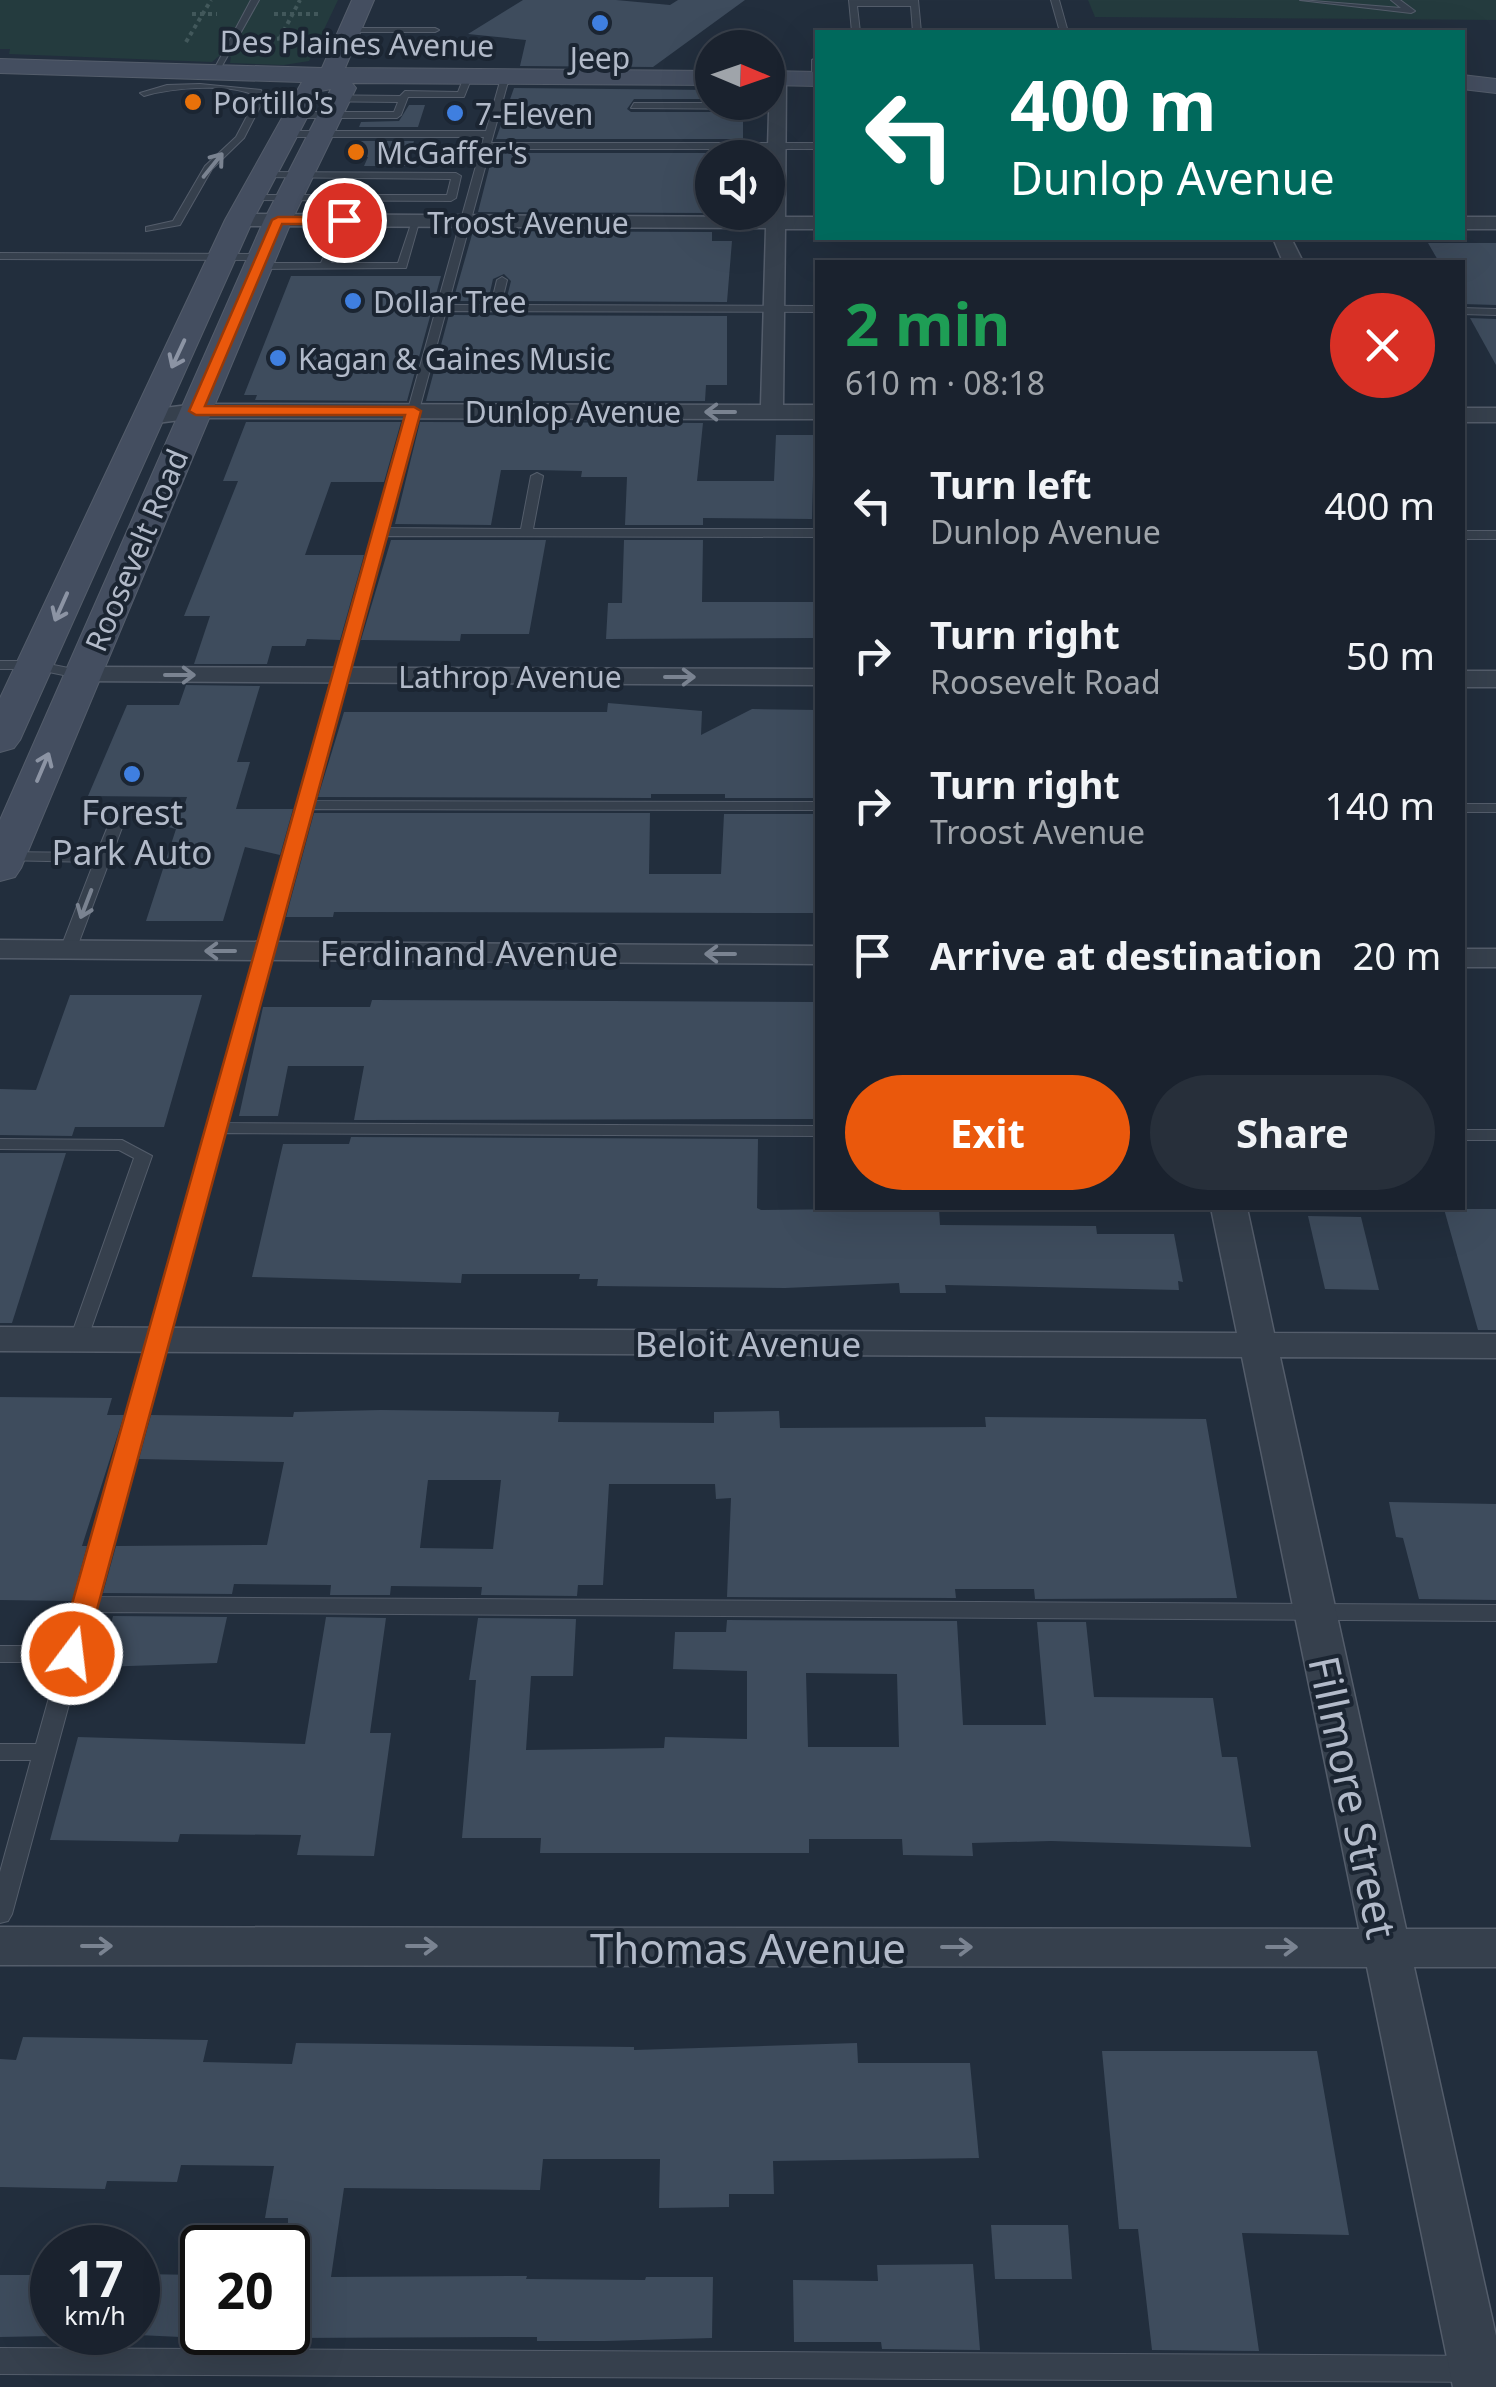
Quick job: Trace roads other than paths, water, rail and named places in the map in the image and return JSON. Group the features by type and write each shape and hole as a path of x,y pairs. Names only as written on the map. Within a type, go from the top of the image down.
{"main road":[{"name":"Roosevelt Road","path":"2,860 330,106 350,30 363,0"},
{"name":"Des Plaines Avenue","path":"0,66 214,73 330,106 468,77 695,78"},
{"path":"785,76 815,72"},
{"path":"1465,82 1496,86"},
{"name":"Roosevelt Road","path":"0,740 18,674 149,417 251,198 311,87 330,106"}],"street":[{"name":"Troost Avenue","path":"251,198 289,198 344,220 695,223"},
{"name":"Troost Avenue","path":"785,223 815,223"},
{"path":"1465,223 1496,223"},
{"path":"772,412 776,230"},
{"name":"Dunlop Avenue","path":"149,417 196,411 815,412"},
{"path":"1465,415 1496,415"},
{"name":"Lathrop Avenue","path":"82,675 815,677"},
{"path":"1465,679 1496,679"},
{"name":"Ferdinand Avenue","path":"0,950 815,955"},
{"path":"1465,958 1496,958"},
{"name":"Fillmore Street","path":"1230,1210 1386,1948 1484,2375"},
{"name":"Beloit Avenue","path":"0,1339 1496,1346"},
{"name":"Thomas Avenue","path":"0,1946 1496,1948"}],"lane":[{"path":"214,73 254,0"},
{"path":"1055,0 1063,30"},
{"path":"1304,0 1412,11 1394,0"},
{"path":"856,30 853,2 914,2 917,30"},
{"path":"350,30 435,30"},
{"path":"296,116 330,106 397,116 406,94 460,95 468,77"},
{"path":"0,1914 506,78"},
{"path":"144,93 164,88 204,88 244,89 260,94 240,138 208,168 177,223 149,228"},
{"path":"296,116 330,106 403,99"},
{"path":"330,106 489,140 695,144"},
{"path":"634,106 695,106"},
{"path":"785,146 815,146"},
{"path":"251,198 289,198 451,198 456,176 289,198"},
{"path":"325,266 344,220"},
{"path":"0,256 402,266 417,221"},
{"path":"495,308 502,280"},
{"path":"442,308 815,310"},
{"path":"1465,312 1496,312"},
{"path":"526,532 537,476"},
{"path":"381,532 815,533"},
{"path":"1465,534 1496,534"},
{"path":"18,674 82,675"},
{"path":"305,804 815,806"},
{"path":"1465,808 1496,808"},
{"path":"68,950 122,809"},
{"path":"2,860 103,858"},
{"path":"216,1128 815,1132"},
{"path":"1465,1135 1496,1135"},
{"path":"0,1144 122,1145 143,1156 79,1339"},
{"path":"85,1604 1496,1613"},
{"path":"0,1654 72,1654"},
{"path":"0,1752 45,1752"},
{"path":"0,2361 1484,2375"}],"place":[{"name":"Jeep","path":"600,23"},
{"name":"Portillo's","path":"193,102"},
{"name":"7-Eleven","path":"455,113"},
{"name":"McGaffer's","path":"356,152"},
{"name":"Dollar Tree","path":"353,301"},
{"name":"Kagan & Gaines Music","path":"278,358"},
{"name":"Forest Park Auto","path":"132,774"}]}
